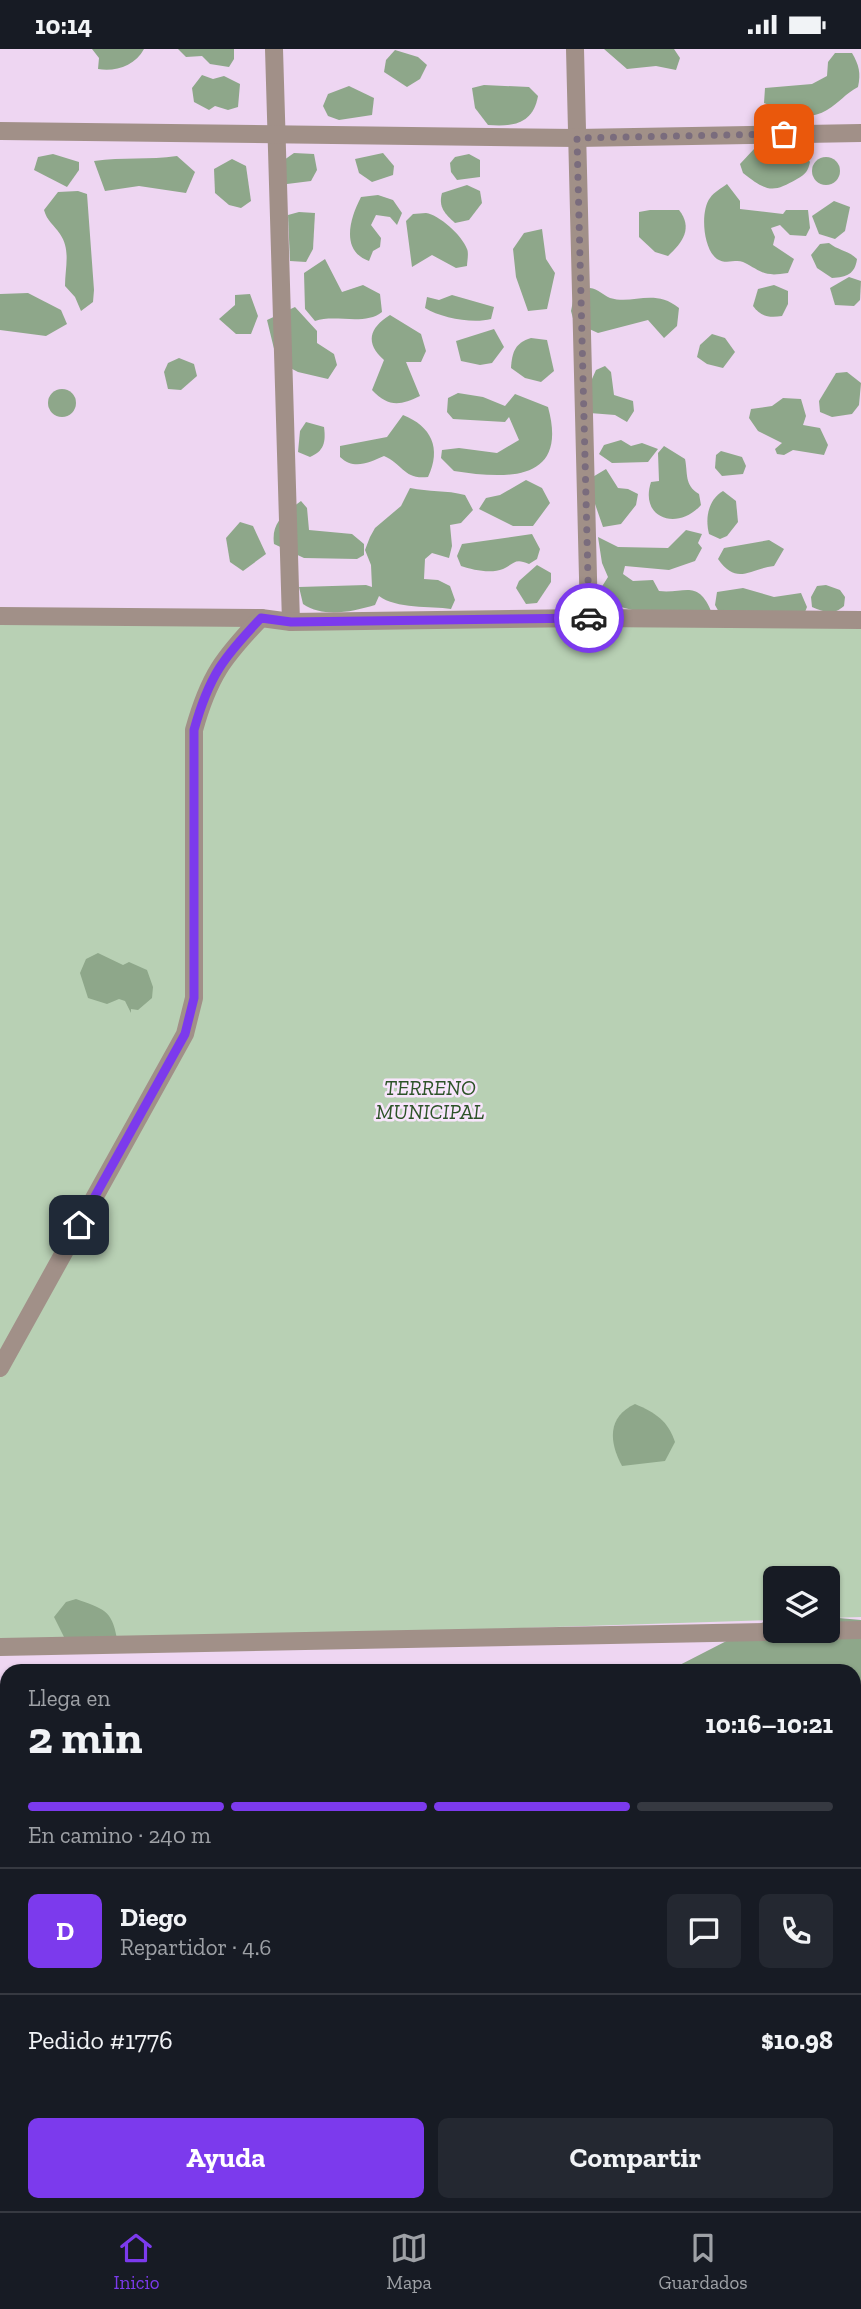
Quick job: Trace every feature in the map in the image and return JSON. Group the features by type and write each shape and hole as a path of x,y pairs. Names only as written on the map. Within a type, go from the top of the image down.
{"street":[{"path":"274,49 291,622"},
{"path":"575,49 589,618"},
{"path":"0,131 577,138 861,133"},
{"path":"0,616 261,618 291,622 589,618 861,621"},
{"path":"0,1368 185,1034 194,998 194,730 206,689 229,652 261,618"},
{"path":"0,1647 861,1630"}],"green space":[{"path":"92,49 144,49 130,64 104,70 98,69 99,58"},
{"path":"178,49 234,49 234,59 229,67 210,64 202,56 186,57"},
{"path":"604,49 674,49 680,58 676,70 656,66 627,69"},
{"path":"395,50 418,57 427,65 420,79 407,87 384,72 386,60"},
{"path":"835,53 852,53 858,65 859,77 858,87 831,107 819,114 803,116 764,103 765,88 812,84 827,76 828,62"},
{"path":"202,75 213,79 224,76 240,84 238,107 228,110 215,106 209,110 194,102 192,88"},
{"path":"484,85 529,87 538,96 532,113 513,124 488,125 475,108 472,88"},
{"path":"349,86 374,98 372,115 339,120 328,116 323,106 328,94"},
{"path":"791,147 803,151 810,162 805,174 789,184 776,188 764,187 743,173 740,164 754,149 770,152"},
{"path":"294,153 314,154 317,170 311,181 287,184 283,172 284,160"},
{"path":"383,153 394,166 393,175 372,182 359,173 355,159"},
{"path":"53,154 79,162 79,170 67,187 34,170 38,157"},
{"path":"469,154 480,160 480,177 457,180 451,172 450,163 455,157"},
{"path":"177,156 195,172 186,193 139,186 105,191 94,161 156,158"},
{"path":"826,157 836,161 840,171 836,181 826,185 816,181 812,171 816,161"},
{"path":"232,159 246,166 251,201 241,208 229,205 215,193 214,169"},
{"path":"727,184 740,201 740,209 783,214 786,210 808,210 810,228 806,236 790,235 780,225 771,228 775,237 773,245 794,259 788,273 768,274 743,262 720,261 712,254 706,239 705,212 712,196"},
{"path":"467,185 480,191 482,203 469,220 455,223 443,210 442,193"},
{"path":"78,191 87,194 94,290 93,302 81,311 75,297 65,286 66,253 63,240 44,210 58,192"},
{"path":"378,195 393,200 402,213 397,225 390,217 376,215 371,225 381,238 380,247 373,251 369,261 354,250 351,225 361,197"},
{"path":"834,201 850,207 845,231 835,239 819,234 812,216"},
{"path":"679,210 683,217 686,229 684,235 668,256 655,252 639,237 639,212"},
{"path":"299,212 315,213 313,249 306,262 290,261 288,215"},
{"path":"426,213 443,222 460,238 468,251 467,266 456,268 432,255 412,267 406,221 413,214"},
{"path":"542,229 546,259 555,273 547,309 528,311 516,277 513,249 524,233"},
{"path":"829,243 857,259 849,274 832,278 817,268 811,255 820,244"},
{"path":"325,259 342,292 363,285 380,294 382,312 367,318 315,321 305,309 304,273"},
{"path":"849,277 861,281 860,300 854,306 835,305 830,288"},
{"path":"774,285 788,291 788,304 782,316 766,316 753,306 758,289"},
{"path":"590,288 619,300 652,298 670,302 679,308 677,326 664,338 648,320 598,333 574,322 571,311 574,296"},
{"path":"28,293 61,310 67,324 46,336 0,330 0,294"},
{"path":"250,294 258,316 251,334 236,334 219,319 235,305 235,295"},
{"path":"452,295 494,307 491,319 457,319 425,308 427,297 439,300"},
{"path":"295,307 317,331 317,343 334,354 337,365 328,379 298,372 277,361 267,320"},
{"path":"390,315 421,334 426,351 421,362 406,362 420,396 400,403 383,400 372,390 384,360 374,348 372,336 378,325"},
{"path":"494,329 504,347 492,363 480,365 461,361 456,341"},
{"path":"712,334 725,338 735,352 723,368 707,364 697,357 700,345"},
{"path":"531,338 547,340 554,371 541,382 525,378 511,368 515,349"},
{"path":"179,358 194,364 197,376 181,390 168,389 164,372 168,363"},
{"path":"605,366 611,372 614,395 633,401 634,411 627,422 615,415 577,412 575,385 592,379 596,370"},
{"path":"847,372 861,383 859,405 852,414 832,417 820,412 819,401 836,373"},
{"path":"62,389 72,393 76,403 72,413 62,417 52,413 48,403 52,393"},
{"path":"458,393 483,397 505,406 515,394 548,407 552,432 549,450 541,463 528,471 512,474 454,471 441,458 442,450 459,448 497,453 519,440 509,417 505,422 453,419 447,412 448,398"},
{"path":"783,398 801,399 806,416 803,425 820,428 828,445 824,455 793,450 784,455 777,454 775,449 782,443 758,431 749,418 751,409 772,406"},
{"path":"403,415 421,425 431,439 434,457 428,477 409,474 384,456 356,464 340,457 340,446 387,437"},
{"path":"306,422 324,427 323,445 310,457 298,452 300,431"},
{"path":"621,440 631,446 642,443 658,449 648,462 612,463 599,454 604,445"},
{"path":"664,446 685,459 689,483 699,494 701,505 682,518 663,517 655,512 651,505 651,482 659,481 658,453"},
{"path":"721,451 742,457 746,466 743,474 722,476 715,468 716,455"},
{"path":"606,469 618,488 638,494 636,505 621,524 603,527 595,504 591,478"},
{"path":"526,480 542,488 550,503 533,526 513,526 479,509 486,498 500,495"},
{"path":"410,488 465,495 473,510 461,523 450,525 452,546 449,558 432,553 425,559 424,579 438,580 450,586 455,600 451,609 404,605 379,596 375,605 347,611 320,611 303,604 299,587 372,587 371,565 365,550 375,528 401,506"},
{"path":"723,491 736,501 738,522 727,536 720,539 709,534 707,522 711,504"},
{"path":"301,501 307,508 309,530 352,534 364,544 364,555 357,559 304,558 274,544 277,524"},
{"path":"240,522 253,526 266,554 243,571 230,562 226,538"},
{"path":"686,530 702,534 698,543 702,548 695,561 669,570 625,566 623,574 633,581 653,580 659,591 696,591 707,602 712,613 636,611 621,607 611,612 596,596 608,577 602,563 598,537 618,547 668,548"},
{"path":"532,534 540,549 537,559 529,564 518,561 503,569 482,571 461,566 457,556 462,544"},
{"path":"769,540 784,549 774,566 737,574 731,572 718,559 724,548"},
{"path":"537,565 551,573 551,582 537,603 526,604 516,588 519,581"},
{"path":"826,585 840,590 845,597 844,606 836,611 824,612 812,607 811,597 817,586"},
{"path":"743,588 774,597 801,593 807,607 803,617 720,614 715,605 717,592"},
{"name":"TERRENO MUNICIPAL","path":"0,618 861,621 861,1617 840,1618 840,1566 763,1566 763,1620 0,1645"},
{"path":"98,953 123,965 129,962 147,970 153,987 152,998 138,1010 131,1009 131,1013 125,1001 119,999 107,1004 88,998 80,973 86,959"},
{"path":"635,1404 649,1411 669,1428 675,1442 665,1461 622,1466 615,1448 613,1431 619,1416"},
{"path":"76,1599 105,1611 112,1621 117,1639 68,1645 54,1617 66,1602"},
{"path":"840,1618 861,1620 861,1664 682,1664 763,1622 763,1643 840,1643"}],"way so far":[{"path":"589,618 577,138 784,134"}],"route":[{"path":"79,1225 185,1034 194,998 194,730 206,689 229,652 261,618 291,622 589,618"}]}
